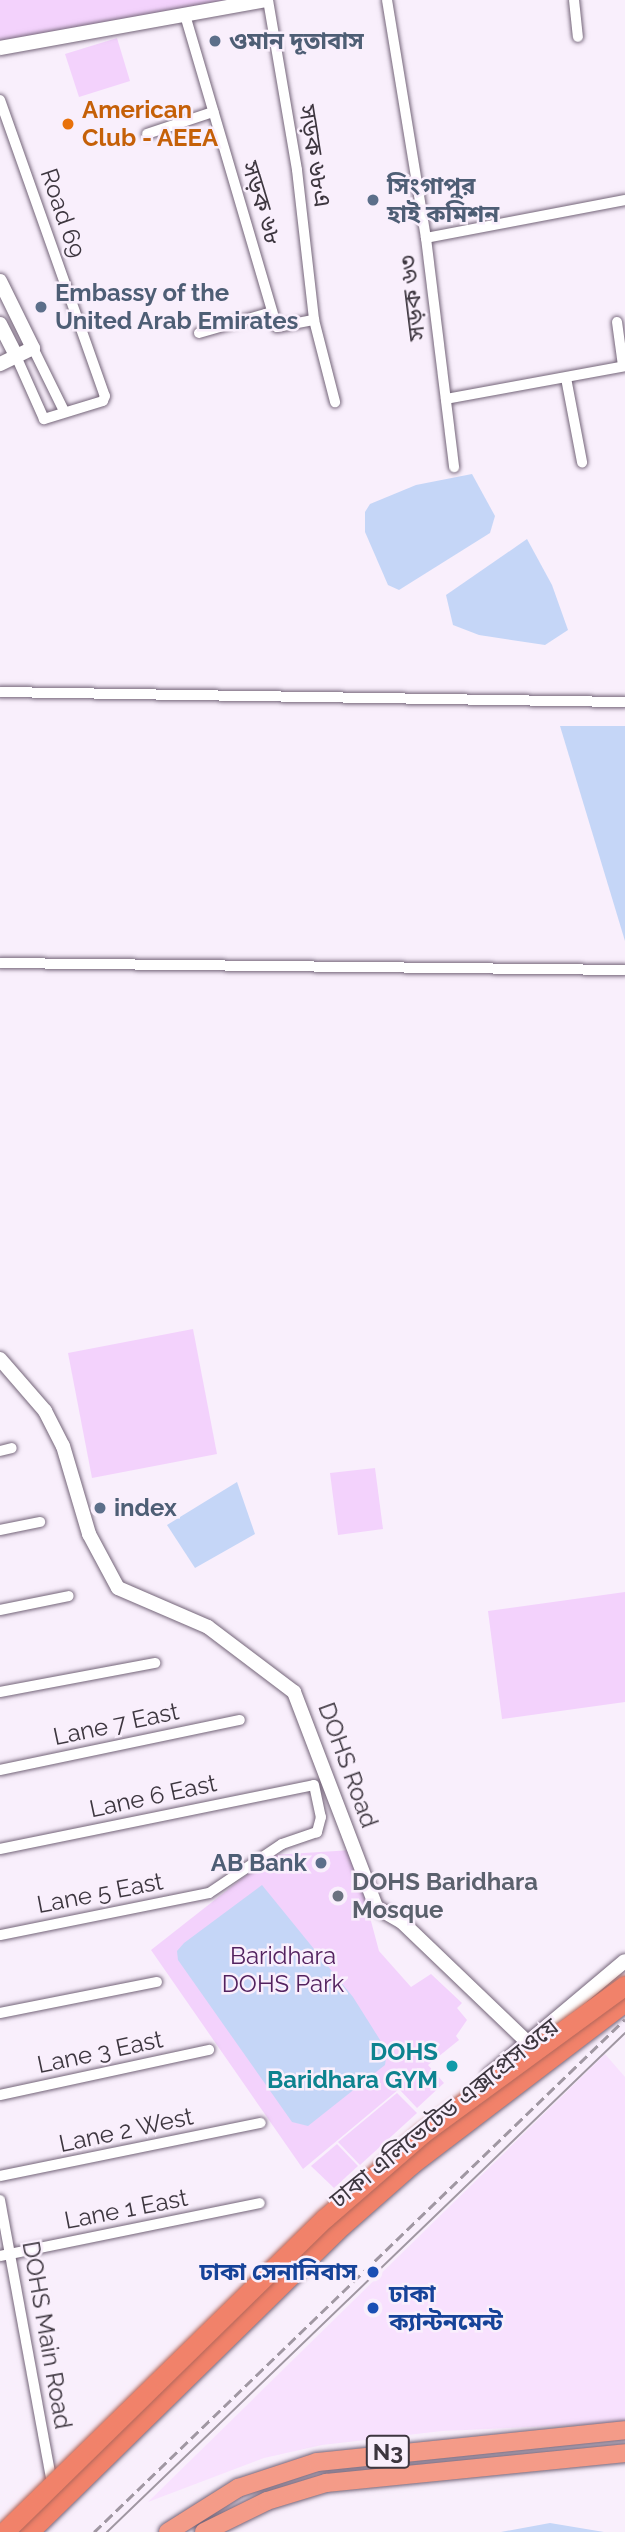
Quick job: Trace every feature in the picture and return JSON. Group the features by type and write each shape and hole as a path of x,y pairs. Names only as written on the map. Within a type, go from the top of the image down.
{"highway":[{"name":"ঢাকা এলিভেটেড এক্সপ্রেসওয়ে","path":"4,2532 325,2218 423,2133 625,1984"},
{"name":"ঢাকা এলিভেটেড এক্সপ্রেসওয়ে","path":"29,2532 337,2230 412,2164 625,2002"},
{"name":"N3","path":"168,2532 239,2488 295,2467 389,2452 625,2430"},
{"path":"551,2436 553,2459"},
{"name":"N3","path":"204,2532 247,2508 307,2487 366,2477 625,2453"}],"street":[{"path":"0,48 267,0"},
{"name":"সড়ক ৬৮এ","path":"267,0 297,170 314,320"},
{"name":"সড়ক ৬৩","path":"387,0 426,237 454,467"},
{"path":"574,0 578,37"},
{"name":"সড়ক ৬৮","path":"184,15 272,312"},
{"name":"Road 69","path":"0,100 105,396 103,401 44,419 9,351"},
{"path":"147,134 213,112"},
{"path":"426,237 625,200"},
{"path":"0,281 64,411"},
{"path":"199,333 272,312 277,327 314,320 335,402"},
{"path":"446,399 624,366 617,322"},
{"path":"0,324 9,351"},
{"path":"0,364 9,351 30,343"},
{"path":"566,378 582,462"},
{"path":"0,692 625,702"},
{"path":"0,963 625,970"},
{"name":"DOHS Road","path":"0,1359 45,1411 63,1446 89,1534 118,1588 208,1627 294,1692 376,1907 402,1922 526,2041"},
{"path":"0,1530 40,1522"},
{"path":"0,1610 69,1596"},
{"path":"0,1692 155,1663"},
{"name":"Lane 7 East","path":"0,1770 240,1720"},
{"name":"Lane 6 East","path":"0,1849 314,1785 321,1817 317,1832 282,1844 209,1892"},
{"name":"Lane 5 East","path":"0,1935 209,1892"},
{"path":"4,2532 51,2479 526,2041 625,1961"},
{"path":"0,2013 158,1982"},
{"name":"Lane 3 East","path":"0,2095 209,2050"},
{"name":"Lane 2 West","path":"0,2176 261,2123"},
{"name":"DOHS Main Road","path":"0,2200 6,2254 51,2479"},
{"name":"Lane 1 East","path":"6,2254 260,2203"}],"shaded area":[{"path":"605,2054 625,2077 625,2423 442,2431 322,2445 264,2458 148,2502"}],"green space":[{"path":"0,0 234,0 0,43"},
{"path":"117,38 130,81 79,97 65,54"},
{"path":"193,1329 217,1454 92,1478 68,1353"},
{"path":"375,1468 383,1529 338,1535 330,1473"},
{"path":"625,1592 625,1702 502,1719 488,1611"},
{"name":"Baridhara DOHS Park","path":"352,1850 379,1951 411,1987 431,1974 462,2003 457,2008 467,2020 456,2036 459,2040 428,2065 444,2083 417,2108 399,2089 303,2169 151,1950 272,1855"},
{"path":"397,2093 417,2113 360,2165 338,2142"},
{"path":"337,2144 358,2166 334,2188 311,2166"}],"water":[{"path":"472,474 495,516 490,533 399,590 388,585 365,532 365,512 370,504 416,485"},
{"path":"527,539 552,585 568,630 545,645 479,635 453,625 446,595"},
{"path":"560,726 625,726 625,941"},
{"path":"237,1482 255,1534 195,1568 167,1525"},
{"path":"262,1885 353,1997 387,2051 385,2065 308,2126 292,2122 178,1960 177,1951 184,1943"},
{"path":"550,2523 604,2532 501,2532"}],"tram line":[{"path":"107,2532 625,2033"}],"railway":[{"path":"94,2532 625,2019"}],"place":[{"name":"ওমান দূতাবাস","path":"215,41"},
{"name":"American Club - AEEA","path":"68,124"},
{"name":"সিংগাপুর হাই কমিশন","path":"373,200"},
{"name":"Embassy of the United Arab Emirates","path":"41,307"},
{"name":"index","path":"100,1508"},
{"name":"AB Bank","path":"321,1863"},
{"name":"DOHS Baridhara Mosque","path":"338,1896"},
{"name":"DOHS Baridhara GYM","path":"452,2066"},
{"name":"ঢাকা সেনানিবাস","path":"373,2272"},
{"name":"ঢাকা ক্যান্টনমেন্ট","path":"373,2308"}]}
